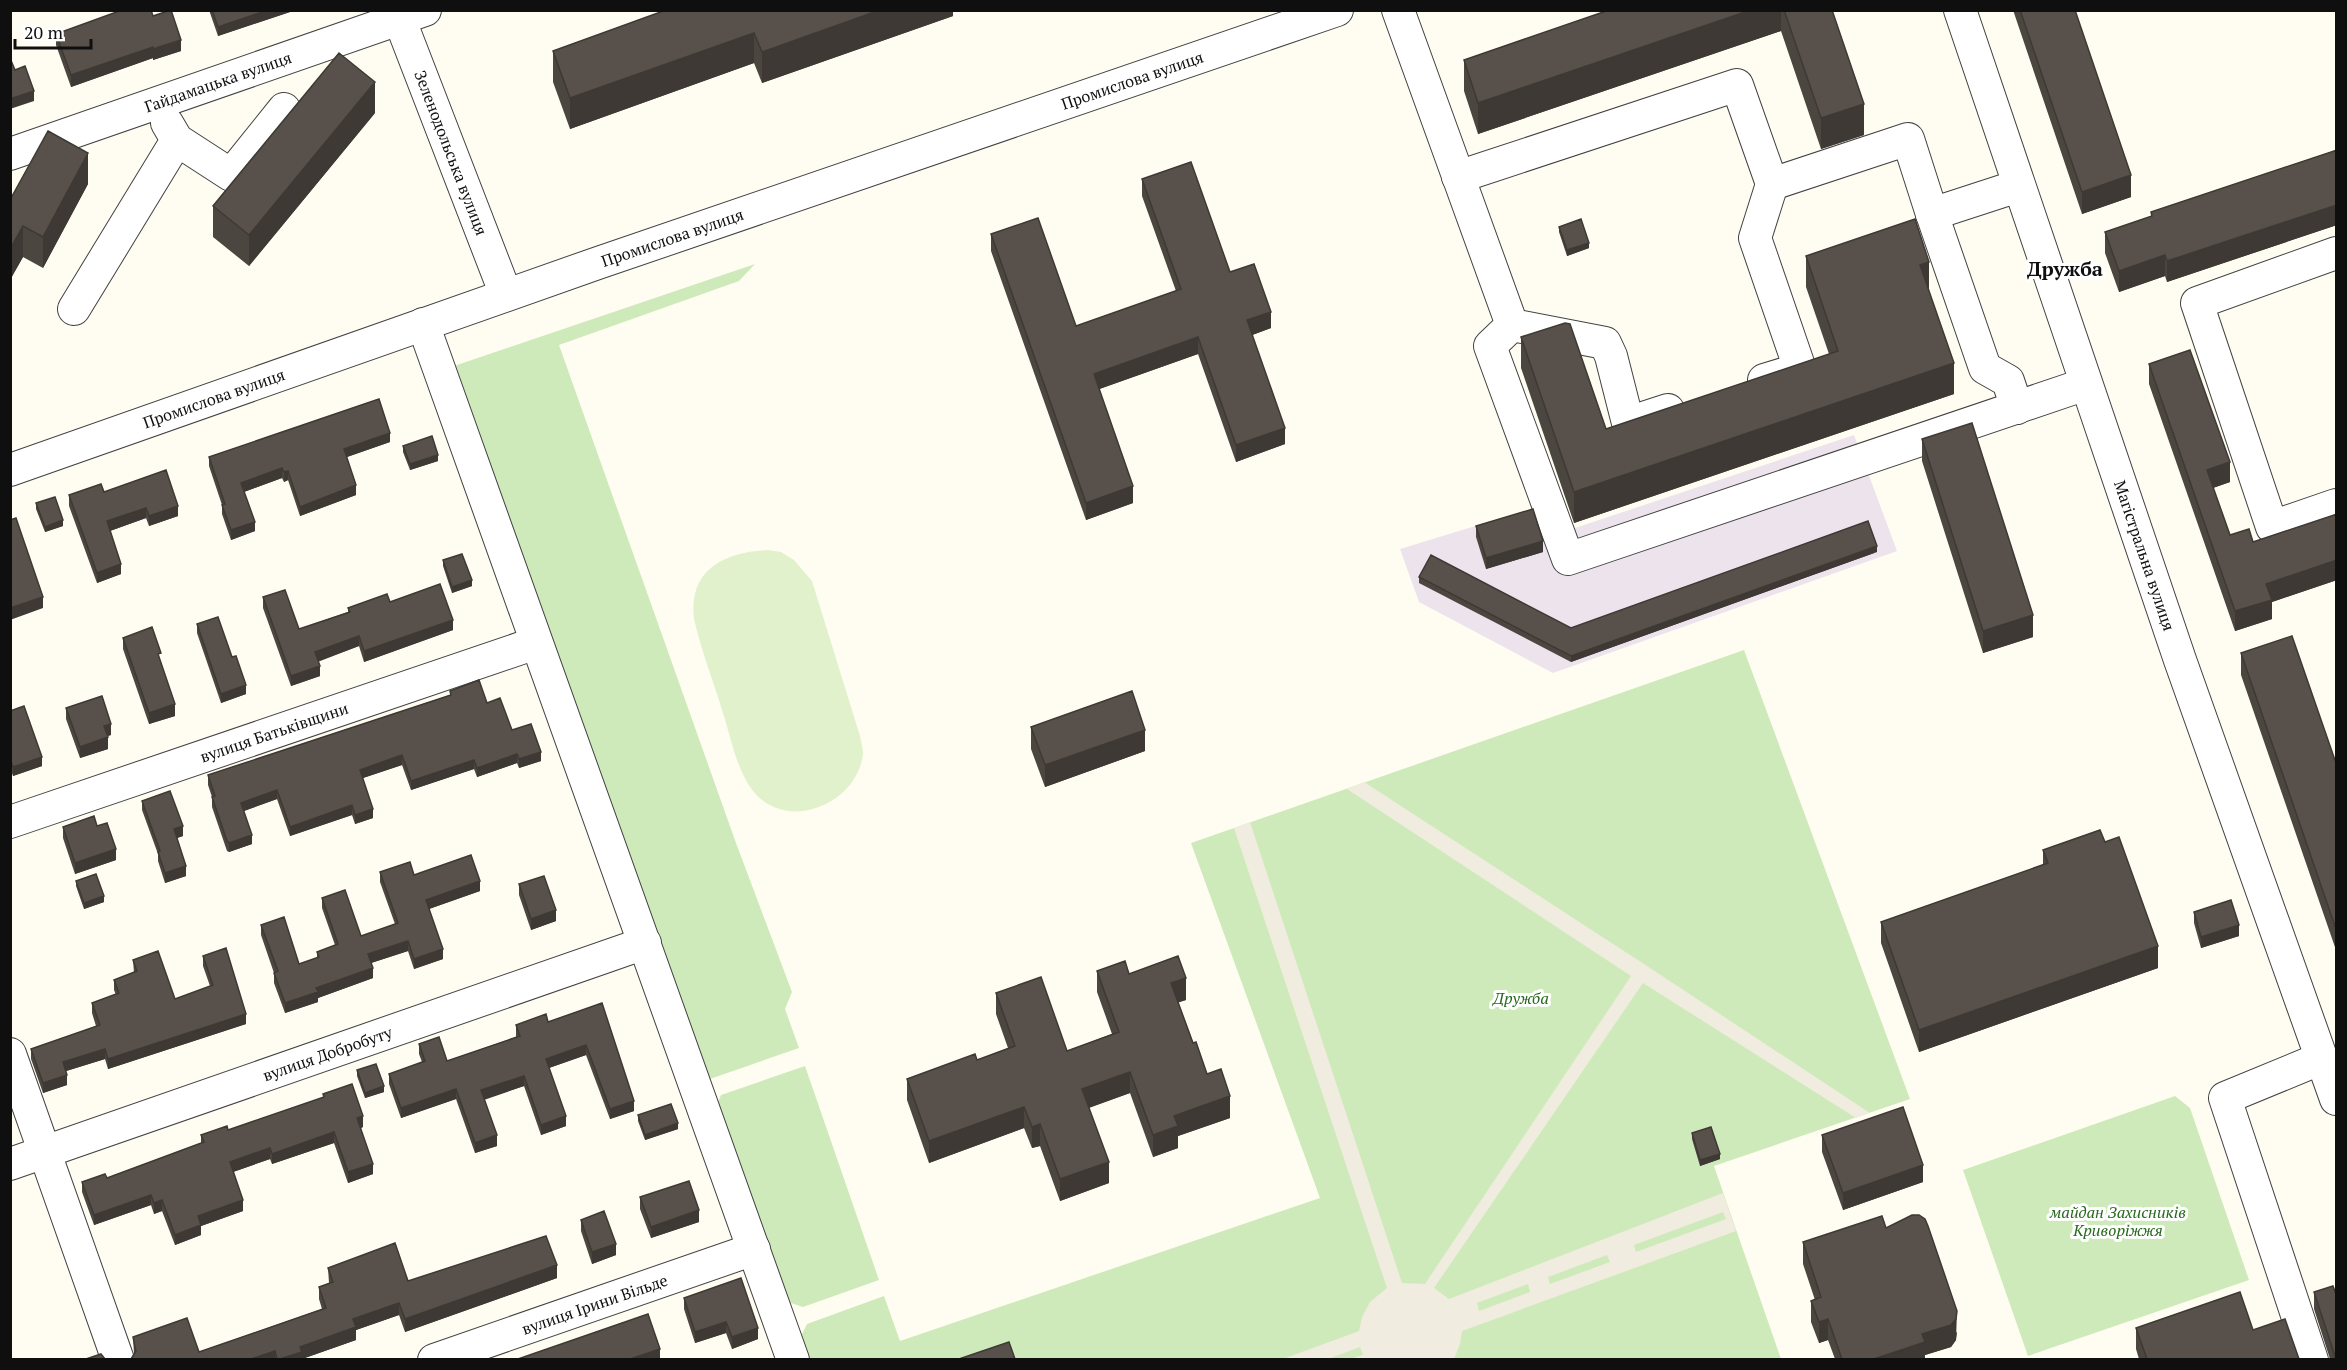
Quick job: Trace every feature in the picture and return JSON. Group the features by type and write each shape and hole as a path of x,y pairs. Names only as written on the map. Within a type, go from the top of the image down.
{"street":[{"name":"Промислова вулиця","path":"10,470 506,295 1337,10"},
{"path":"1398,10 1512,325"},
{"name":"Магістральна вулиця","path":"1960,10 2180,660 2337,1099"},
{"name":"Зеленодольська вулиця","path":"407,14 506,295"},
{"name":"Гайдамацька вулиця","path":"10,154 407,14"},
{"path":"1458,177 1737,85 1772,184 1755,238 1800,369 1736,389"},
{"path":"156,104 177,140 231,175 284,109"},
{"path":"1772,184 1908,139 1985,368 2008,381 2017,408"},
{"path":"74,309 177,140"},
{"path":"1932,214 2018,186"},
{"path":"2337,253 2197,303 2272,527 2337,505"},
{"path":"423,324 793,1359"},
{"path":"1512,325 1605,344 1611,356 1628,423 1693,402"},
{"path":"1512,325 1490,346 1568,559 2086,384"},
{"name":"вулиця Батьківщини","path":"10,822 537,643"},
{"name":"вулиця Добробуту","path":"10,1164 645,943"},
{"path":"10,1054 118,1359"},
{"path":"2312,1359 2225,1098 2322,1058"},
{"name":"вулиця Ірини Вільде","path":"434,1359 754,1249"}],"shaded area":[{"path":"1854,435 1897,551 1553,673 1419,602 1400,549 1534,508 1545,538"},
{"path":"1364,782 1870,1113 1856,1118 1643,983 1434,1288 1449,1299 1723,1193 1736,1231 1462,1331 1454,1359 1350,1359 1363,1355 1360,1347 1328,1359 1283,1359 1359,1331 1362,1317 1370,1302 1387,1288 1234,828 1250,822 1402,1283 1425,1284 1631,976 1347,789","holes":["1723,1212 1726,1219 1636,1252 1634,1245","1607,1255 1610,1262 1550,1284 1548,1277","1528,1284 1530,1292 1479,1311 1477,1303"]}],"green space":[{"path":"755,264 739,281 559,345 736,843 792,992 785,1009 799,1048 707,1080 454,366"},
{"path":"768,550 781,552 794,560 812,581 863,750 858,772 848,787 834,799 818,807 801,811 783,810 767,804 747,782 734,752 694,619 697,587 703,576 713,566 737,555"},
{"name":"Дружба","path":"1744,650 1910,1099 1714,1166 1781,1359 806,1360 799,1340 807,1324 884,1296 900,1341 1320,1198 1191,843"},
{"path":"805,1066 879,1280 803,1307 785,1301 715,1109 721,1095"},
{"name":"майдан Захисників Криворіжжя","path":"2175,1096 2190,1108 2249,1280 2028,1356 1963,1170"}],"building":[{"path":"122,10 151,10 153,16 171,10 181,40 153,49 153,47 71,75 56,34"},
{"path":"212,10 268,10 218,27"},
{"path":"666,10 880,10 762,52 754,33 570,98 553,51"},
{"path":"1609,10 1751,10 1478,103 1464,60"},
{"path":"1784,10 1832,10 1864,104 1821,118"},
{"path":"2020,10 2075,10 2131,175 2082,192"},
{"path":"339,53 375,82 249,235 213,206"},
{"path":"10,58 15,70 25,66 34,91 10,99"},
{"path":"48,131 88,153 43,237 23,226 10,249 10,200"},
{"path":"2337,150 2337,205 2167,261 2165,255 2119,271 2105,232 2152,216 2151,212"},
{"path":"1191,162 1230,272 1254,264 1271,312 1247,320 1285,428 1236,445 1198,337 1094,374 1133,486 1086,503 991,234 1038,218 1076,326 1181,289 1142,179"},
{"path":"1581,219 1589,243 1567,250 1559,227"},
{"path":"1915,219 1929,262 1920,265 1954,363 1574,492 1521,337 1565,323 1570,324 1606,429 1838,351 1806,256"},
{"path":"2190,350 2230,462 2207,470 2230,535 2249,529 2253,542 2337,514 2337,560 2266,584 2272,600 2235,611 2149,364"},
{"path":"379,399 390,433 344,449 356,485 300,507 288,471 284,472 282,468 241,483 255,522 231,530 209,457"},
{"path":"1972,423 2033,615 1983,631 1922,439"},
{"path":"432,436 438,455 410,464 403,446"},
{"path":"166,470 178,506 149,516 146,508 107,521 121,564 97,573 69,495 101,484 104,492"},
{"path":"55,497 63,520 45,527 36,503"},
{"path":"1533,509 1543,541 1486,558 1476,526"},
{"path":"16,518 43,597 10,608 10,520"},
{"path":"1868,521 1877,546 1571,656 1419,577 1431,555 1571,628"},
{"path":"462,554 472,580 452,587 443,560"},
{"path":"440,584 453,620 364,651 359,636 315,652 320,666 291,676 263,597 285,590 299,629 350,612 348,608 387,594 390,602"},
{"path":"218,617 232,657 236,656 246,685 221,694 197,624"},
{"path":"152,627 161,653 158,654 175,704 149,713 123,638"},
{"path":"2292,636 2337,766 2337,932 2241,653"},
{"path":"479,680 487,703 500,698 512,730 531,724 541,752 519,759 517,754 477,768 474,760 411,781 402,755 360,770 373,809 355,815 352,805 290,827 277,790 241,803 252,835 229,843 227,841 212,797 215,796 208,775 451,695 450,691"},
{"path":"1132,691 1145,730 1045,765 1031,727"},
{"path":"102,696 111,724 104,726 108,737 80,747 66,708"},
{"path":"24,706 42,757 13,767 10,759 10,711"},
{"path":"170,791 183,826 174,829 186,866 165,873 158,852 160,851 142,801"},
{"path":"94,816 97,826 107,823 116,849 75,863 63,827"},
{"path":"2100,830 2105,842 2119,837 2158,946 1919,1030 1881,922 2048,863 2043,850"},
{"path":"471,855 480,881 426,900 443,949 414,959 408,941 368,954 373,968 316,988 318,992 285,1003 274,973 278,971 261,925 284,917 299,964 319,957 317,952 338,944 322,898 345,890 361,936 398,923 380,872 410,862 414,875"},
{"path":"96,874 104,896 84,903 76,881"},
{"path":"544,876 556,910 531,919 519,884"},
{"path":"2231,900 2239,925 2201,937 2194,912"},
{"path":"226,948 246,1014 108,1059 105,1049 63,1062 67,1075 43,1083 31,1049 100,1025 92,1003 119,993 114,980 137,971 133,960 158,951 175,999 213,985 203,956"},
{"path":"1178,956 1186,978 1171,983 1193,1043 1196,1042 1207,1074 1221,1069 1230,1096 1174,1116 1178,1126 1153,1135 1130,1072 1082,1089 1109,1162 1060,1179 1040,1124 1032,1127 1024,1107 929,1141 907,1079 975,1054 977,1060 1015,1046 996,993 1041,977 1067,1051 1119,1032 1097,971 1125,961 1129,974"},
{"path":"602,1003 634,1101 610,1109 586,1045 546,1059 566,1116 541,1125 524,1076 481,1090 497,1135 475,1143 456,1089 401,1108 389,1074 425,1061 419,1044 439,1037 447,1061 520,1036 516,1025 546,1014 548,1022"},
{"path":"376,1064 384,1086 365,1093 357,1070"},
{"path":"352,1084 363,1116 357,1118 373,1164 348,1172 334,1132 272,1154 270,1148 230,1162 243,1200 198,1216 201,1225 175,1235 162,1200 154,1203 151,1195 94,1215 82,1182 105,1174 107,1178 204,1142 201,1135 227,1126 228,1130 324,1097 323,1094"},
{"path":"671,1104 678,1123 645,1135 638,1115"},
{"path":"1903,1107 1923,1165 1843,1193 1822,1135"},
{"path":"1711,1127 1720,1154 1700,1160 1692,1133"},
{"path":"689,1181 699,1210 651,1227 640,1197"},
{"path":"604,1211 616,1244 592,1252 581,1220"},
{"path":"1912,1215 1919,1215 1925,1219 1928,1226 1957,1311 1956,1319 1951,1325 1922,1334 1925,1342 1874,1359 1842,1359 1828,1319 1819,1322 1811,1301 1821,1297 1803,1242 1882,1216 1886,1228"},
{"path":"546,1236 557,1265 405,1319 399,1303 353,1319 356,1327 300,1347 302,1352 280,1359 277,1359 275,1351 251,1359 131,1359 136,1351 133,1337 187,1318 199,1352 326,1308 319,1287 333,1282 328,1268 395,1243 408,1281"},
{"path":"741,1278 758,1328 732,1337 726,1322 695,1332 684,1298"},
{"path":"2333,1286 2337,1297 2337,1359 2314,1292"},
{"path":"2240,1292 2253,1330 2285,1319 2299,1359 2147,1359 2136,1328"},
{"path":"648,1314 660,1349 630,1359 518,1359"},
{"path":"1009,1342 1015,1359 959,1359"},
{"path":"101,1354 105,1359 86,1359"}],"district":[{"name":"Дружба","path":"2065,269"}]}
